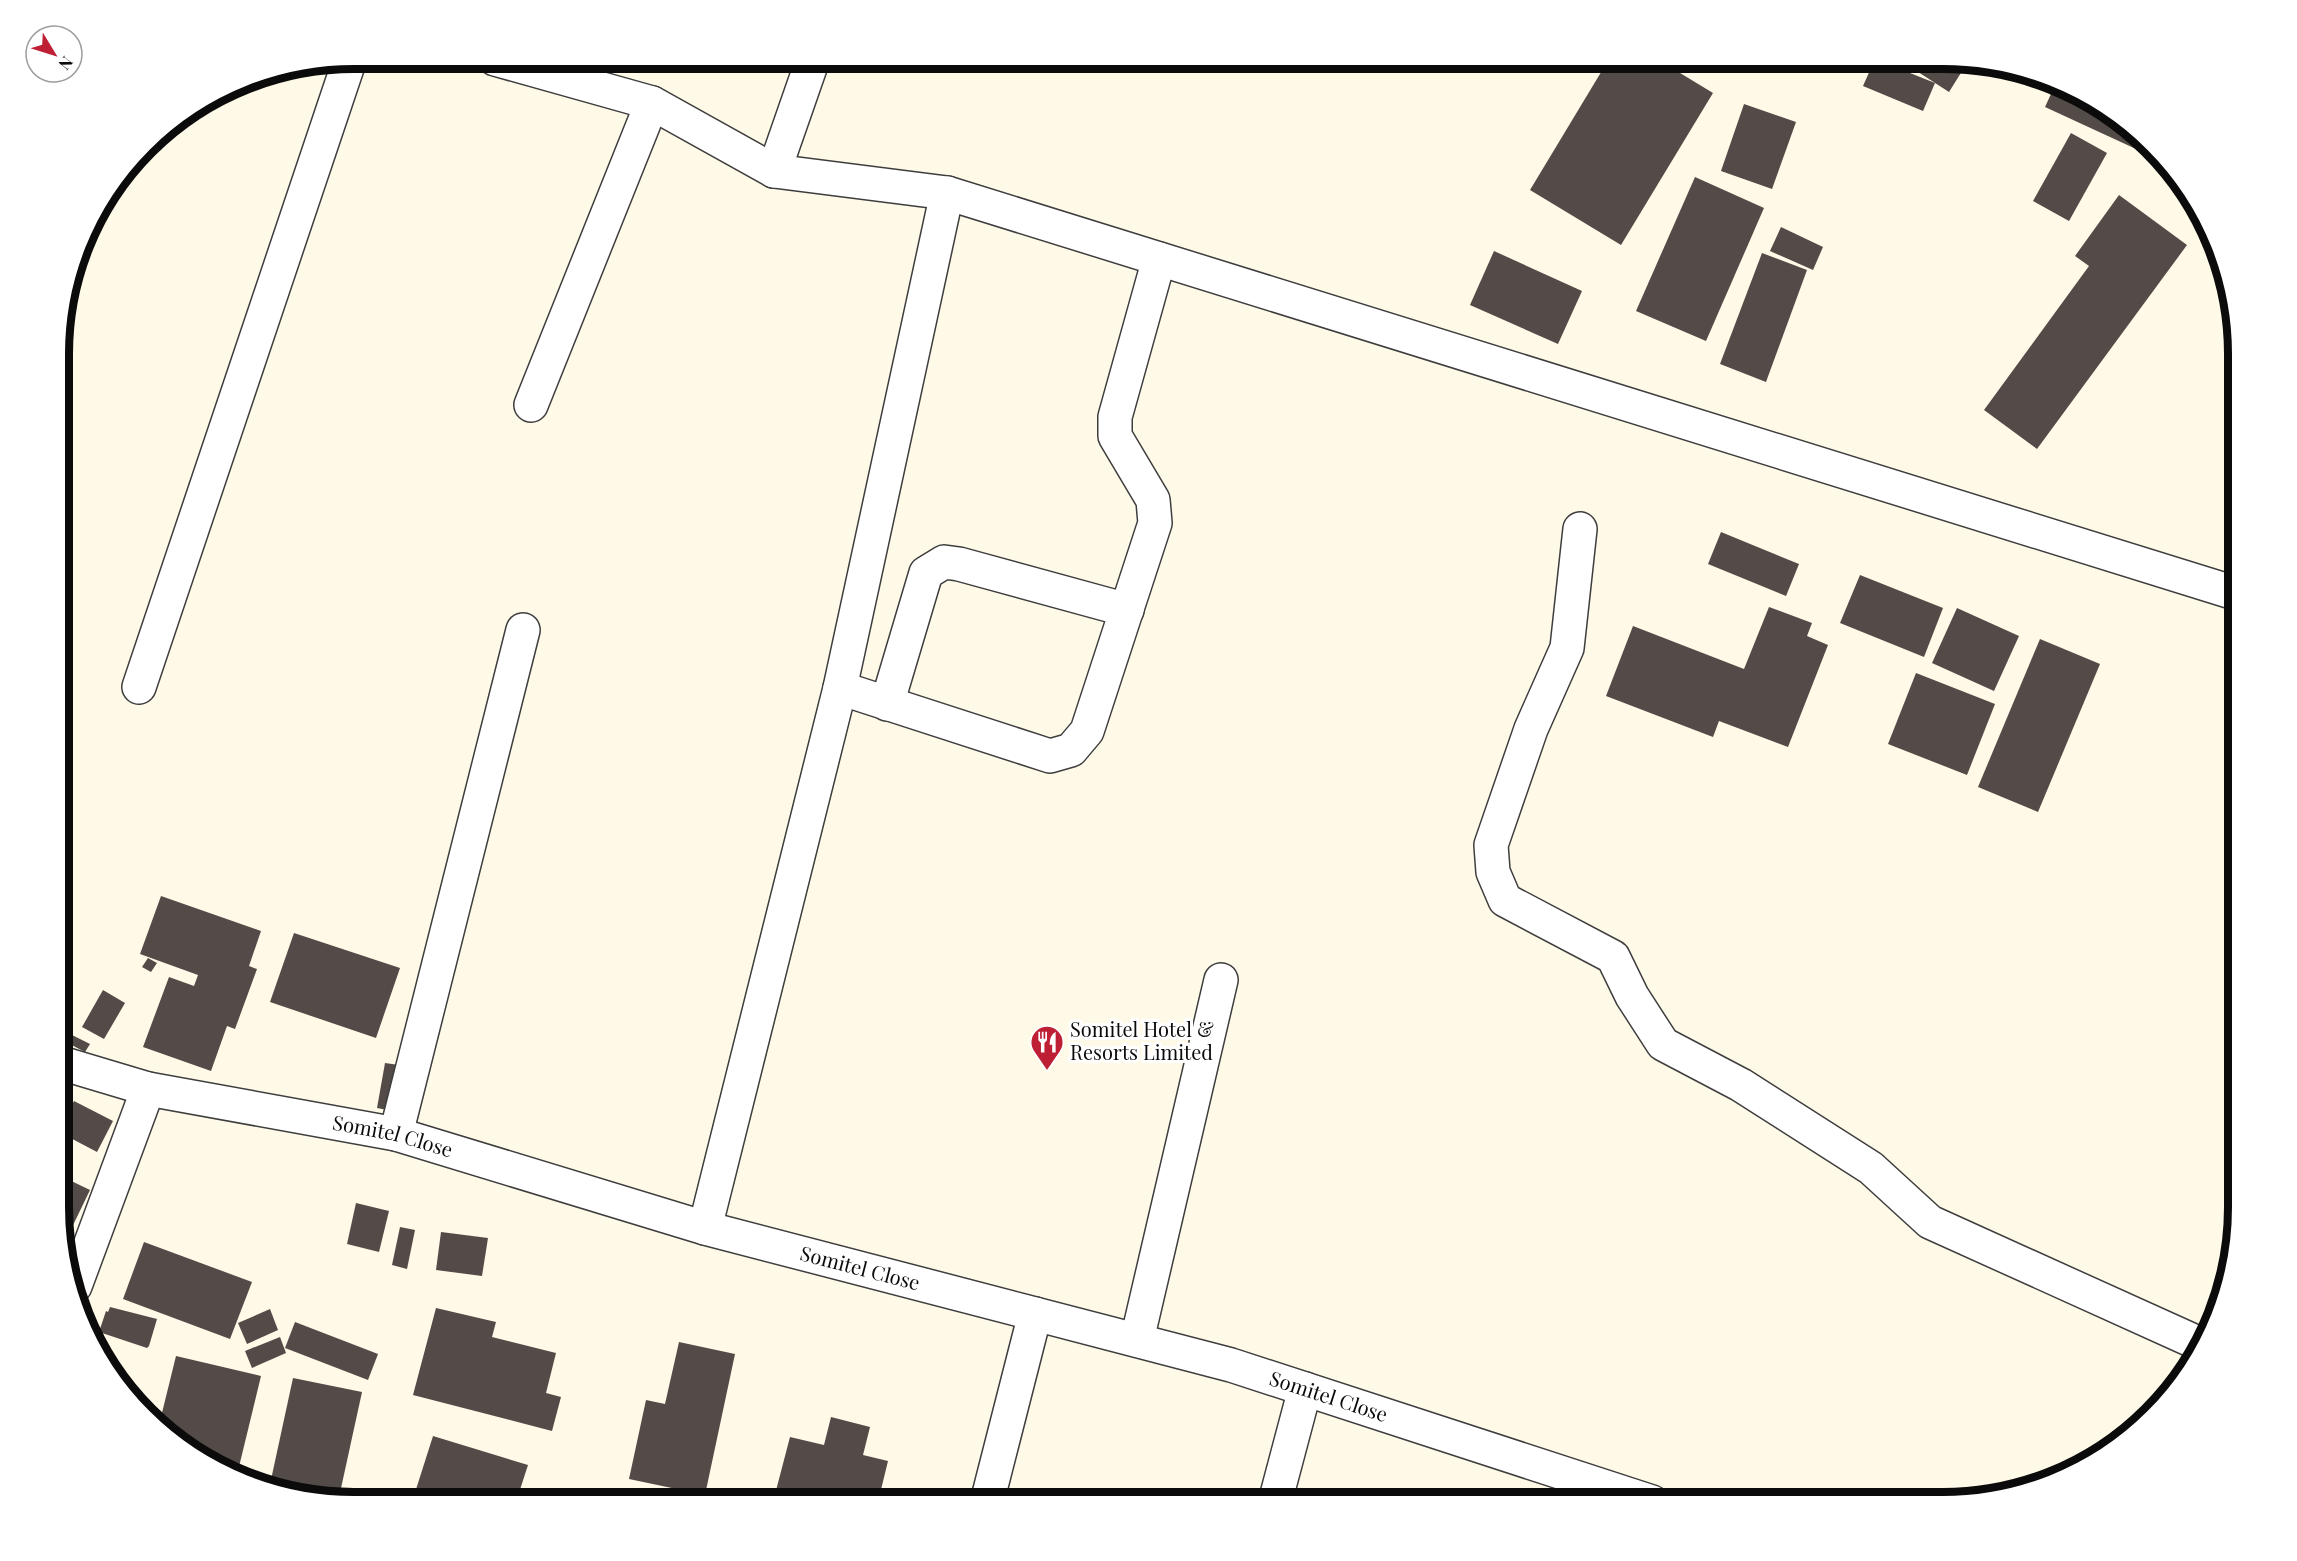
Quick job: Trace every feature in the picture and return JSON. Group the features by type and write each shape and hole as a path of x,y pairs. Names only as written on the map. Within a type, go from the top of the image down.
{"street":[{"path":"139,687 347,69"},
{"path":"533,69 652,103 774,171 947,193 2228,591"},
{"path":"774,171 810,69"},
{"path":"531,405 652,103"},
{"path":"705,1228 840,688 947,193"},
{"path":"840,688 1050,756 1071,750 1087,732 1155,523 1154,500 1115,436 1115,417 1159,259"},
{"path":"1580,529 1567,648 1531,729 1491,845 1493,872 1505,900 1612,957 1632,996 1663,1044 1741,1085 1871,1167 1930,1222 2194,1342"},
{"path":"887,705 926,573 944,562 1126,610"},
{"path":"396,1134 523,630"},
{"path":"1137,1340 1221,980"},
{"name":"Somitel Close","path":"69,1065 148,1089 396,1134 705,1228 1231,1365 1621,1492"},
{"path":"78,1278 148,1089"},
{"path":"990,1492 1035,1314"},
{"path":"1278,1492 1305,1389"}],"building":[{"path":"1603,69 1673,69 1713,93 1621,245 1530,190"},
{"path":"1871,69 1900,69 1935,83 1923,111 1863,86"},
{"path":"1913,69 1963,70 1949,92"},
{"path":"2052,91 2069,98 2102,117 2147,154 2045,107"},
{"path":"1744,104 1796,122 1772,189 1721,171"},
{"path":"2071,133 2107,153 2069,221 2033,201"},
{"path":"1695,177 1764,208 1706,341 1636,311"},
{"path":"2119,195 2187,245 2037,449 1984,410 2089,266 2075,256"},
{"path":"1781,227 1823,247 1813,270 1770,251"},
{"path":"1494,251 1582,291 1558,344 1470,305"},
{"path":"1762,253 1807,270 1766,382 1720,364"},
{"path":"1721,532 1799,564 1786,596 1708,564"},
{"path":"1860,575 1943,608 1924,657 1840,623"},
{"path":"1769,607 1812,623 1807,636 1828,645 1788,747 1719,721 1713,737 1606,696 1633,626 1744,669"},
{"path":"1957,608 2019,636 1994,691 1932,663"},
{"path":"2040,639 2100,664 2038,812 1978,787"},
{"path":"1916,673 1995,704 1967,775 1888,744"},
{"path":"161,896 261,931 249,966 257,969 235,1029 227,1026 211,1071 143,1047 169,977 194,986 198,975 140,954"},
{"path":"294,933 400,968 376,1038 270,1002"},
{"path":"148,958 157,963 151,972 142,967"},
{"path":"103,990 125,1003 104,1039 82,1027"},
{"path":"70,1034 90,1044 85,1052 69,1044"},
{"path":"385,1063 406,1066 398,1112 377,1108"},
{"path":"74,1101 113,1121 97,1152 69,1137 69,1111"},
{"path":"69,1180 90,1190 70,1231"},
{"path":"356,1203 389,1211 379,1252 347,1244"},
{"path":"400,1227 415,1230 407,1269 392,1265"},
{"path":"441,1232 488,1238 482,1276 436,1270"},
{"path":"144,1242 252,1282 230,1339 123,1299"},
{"path":"110,1307 157,1319 147,1348 99,1332 106,1311 108,1312"},
{"path":"436,1308 496,1322 492,1337 556,1353 546,1393 561,1397 552,1431 413,1395"},
{"path":"270,1309 278,1330 247,1344 238,1323"},
{"path":"295,1322 378,1354 368,1380 285,1348"},
{"path":"280,1337 286,1353 252,1368 245,1351"},
{"path":"679,1342 735,1354 706,1492 691,1492 629,1479 646,1400 665,1404"},
{"path":"176,1356 261,1376 239,1467 195,1444 161,1417"},
{"path":"293,1378 362,1392 340,1491 298,1487 271,1480"},
{"path":"831,1417 870,1427 863,1455 888,1461 880,1492 776,1492 790,1437 824,1445"},
{"path":"433,1436 528,1465 519,1492 415,1492"}],"place":[{"name":"Somitel Hotel & Resorts Limited","path":"1047,1071"}]}
